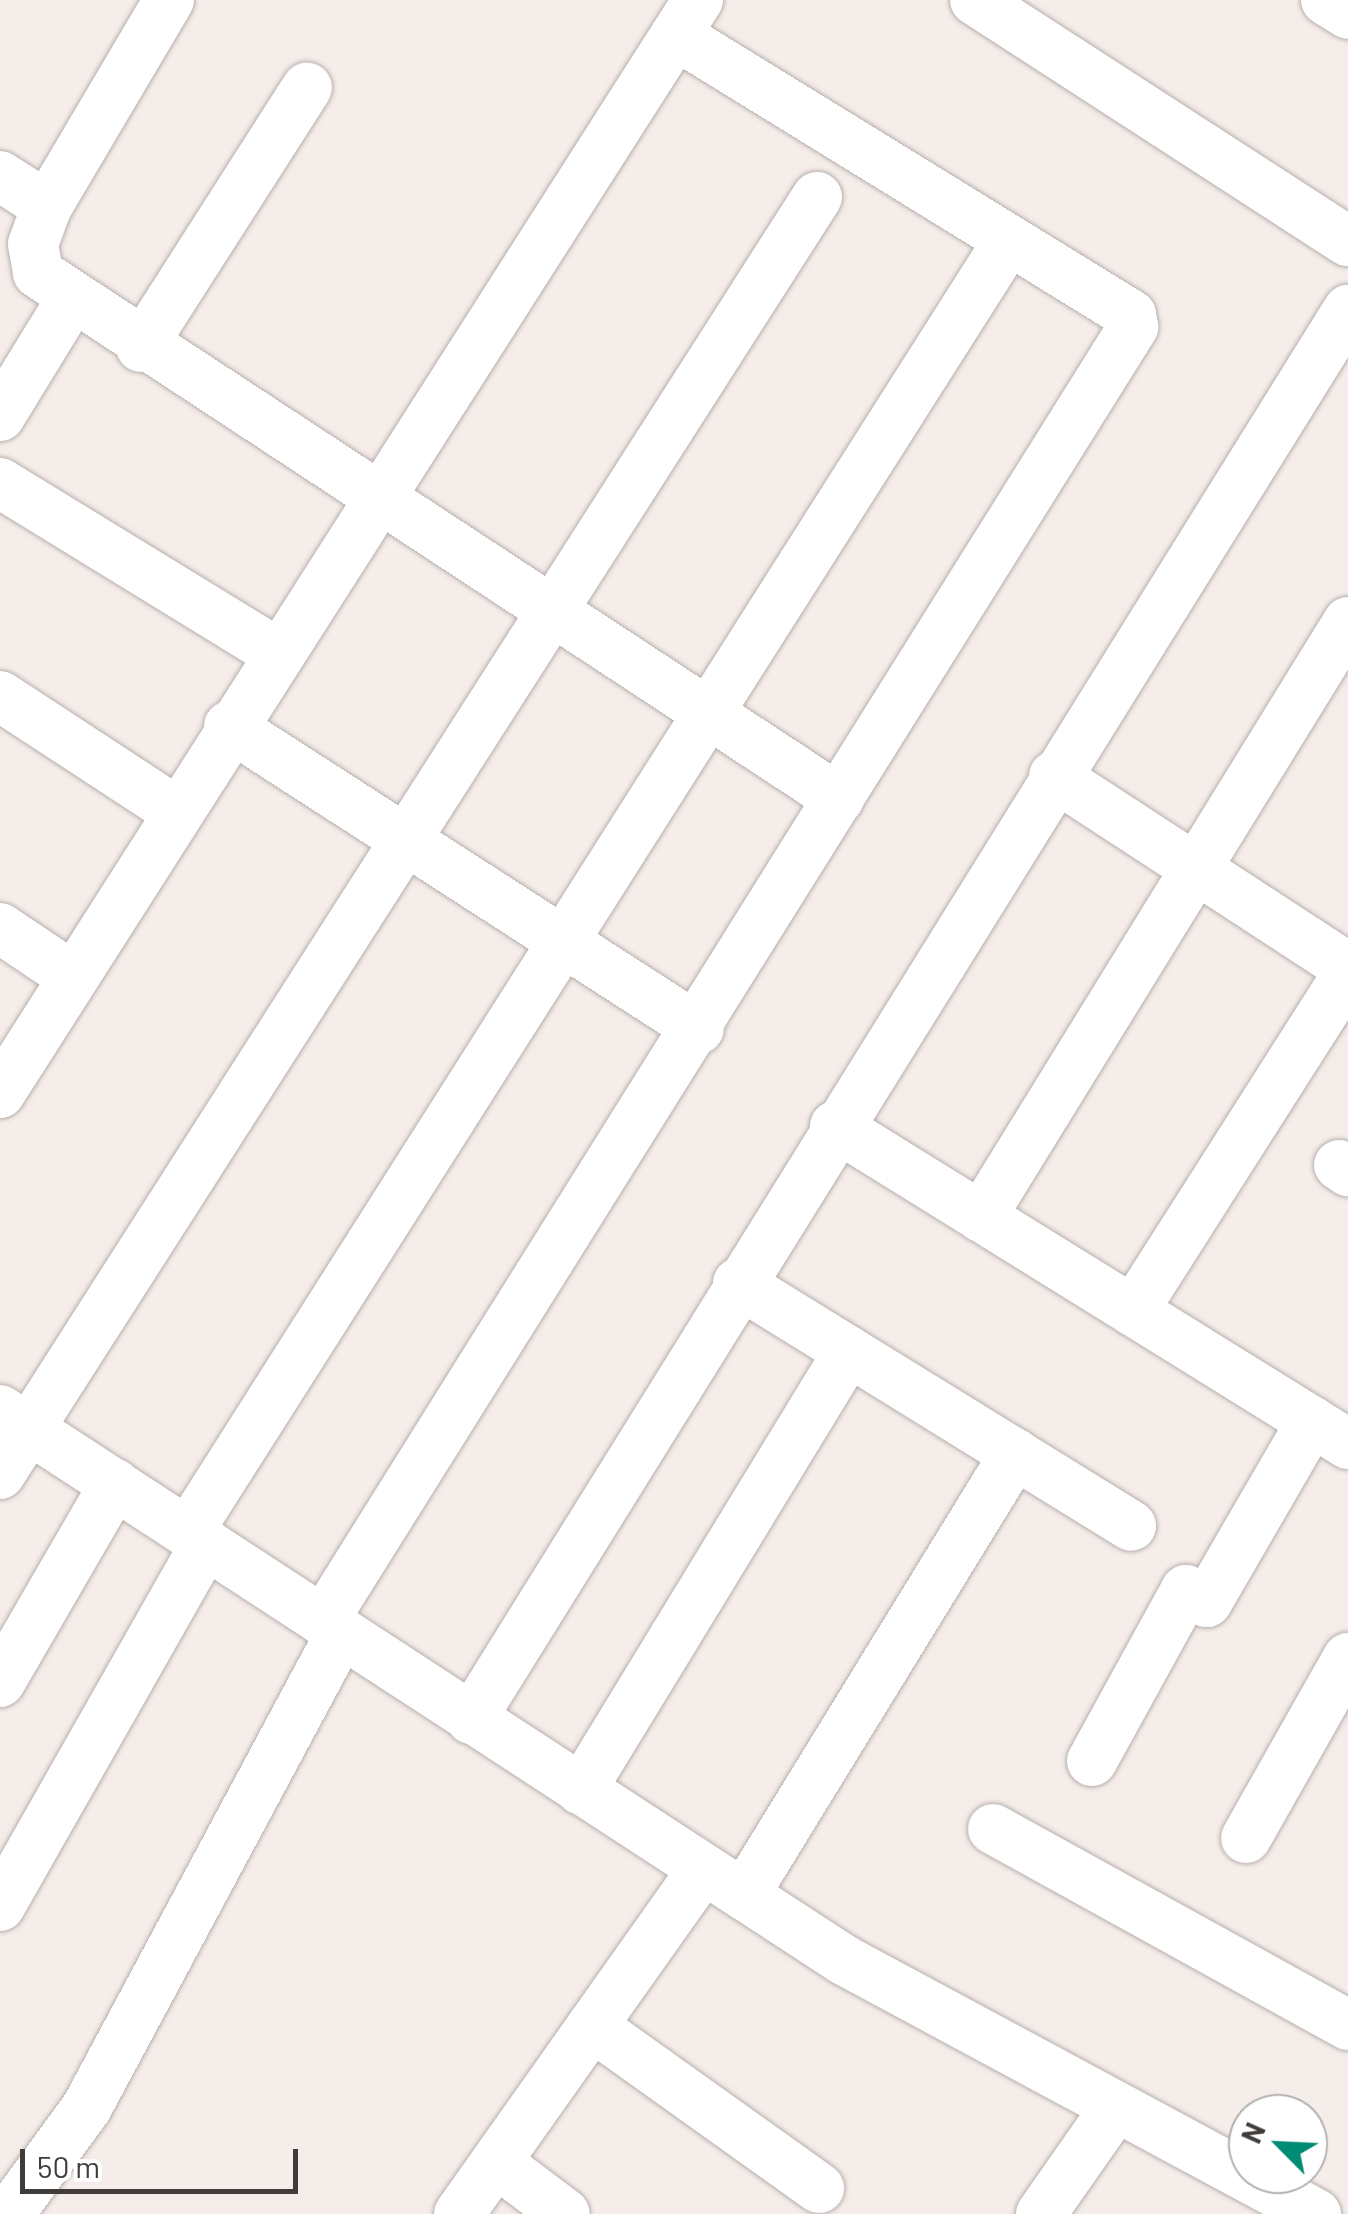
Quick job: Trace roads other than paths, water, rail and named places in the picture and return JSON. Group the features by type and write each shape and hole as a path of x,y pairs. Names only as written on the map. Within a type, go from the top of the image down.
{"street":[{"path":"169,0 47,206 32,260 72,300 141,348 839,799"},
{"path":"975,0 1348,241"},
{"path":"1326,0 1348,14"},
{"path":"0,1093 374,497 687,18 1007,242 1131,314 1134,327 839,799 332,1627 86,2107 10,2214"},
{"path":"141,348 307,87"},
{"path":"0,176 47,206"},
{"path":"0,1474 14,1419 402,838 817,198"},
{"path":"0,1906 197,1537 565,942 712,716 1007,242"},
{"path":"0,416 72,300"},
{"path":"471,1719 834,1126 1348,310"},
{"path":"0,483 277,653"},
{"path":"982,1217 1348,622"},
{"path":"0,696 177,812"},
{"path":"229,726 699,1029"},
{"path":"1054,776 1348,971 1134,1311"},
{"path":"0,928 73,977"},
{"path":"834,1126 1330,1432 1208,1602 1186,1590 1092,1762"},
{"path":"738,1283 1130,1526"},
{"path":"581,1790 849,1351"},
{"path":"14,1419 844,1960 1316,2214"},
{"path":"460,2214 592,2026 723,1882 1015,1454"},
{"path":"0,1682 114,1484"},
{"path":"1246,1838 1348,1658"},
{"path":"993,1829 1348,2025"},
{"path":"592,2026 819,2188"},
{"path":"1040,2214 1116,2107"},
{"path":"496,2162 565,2214"}]}
